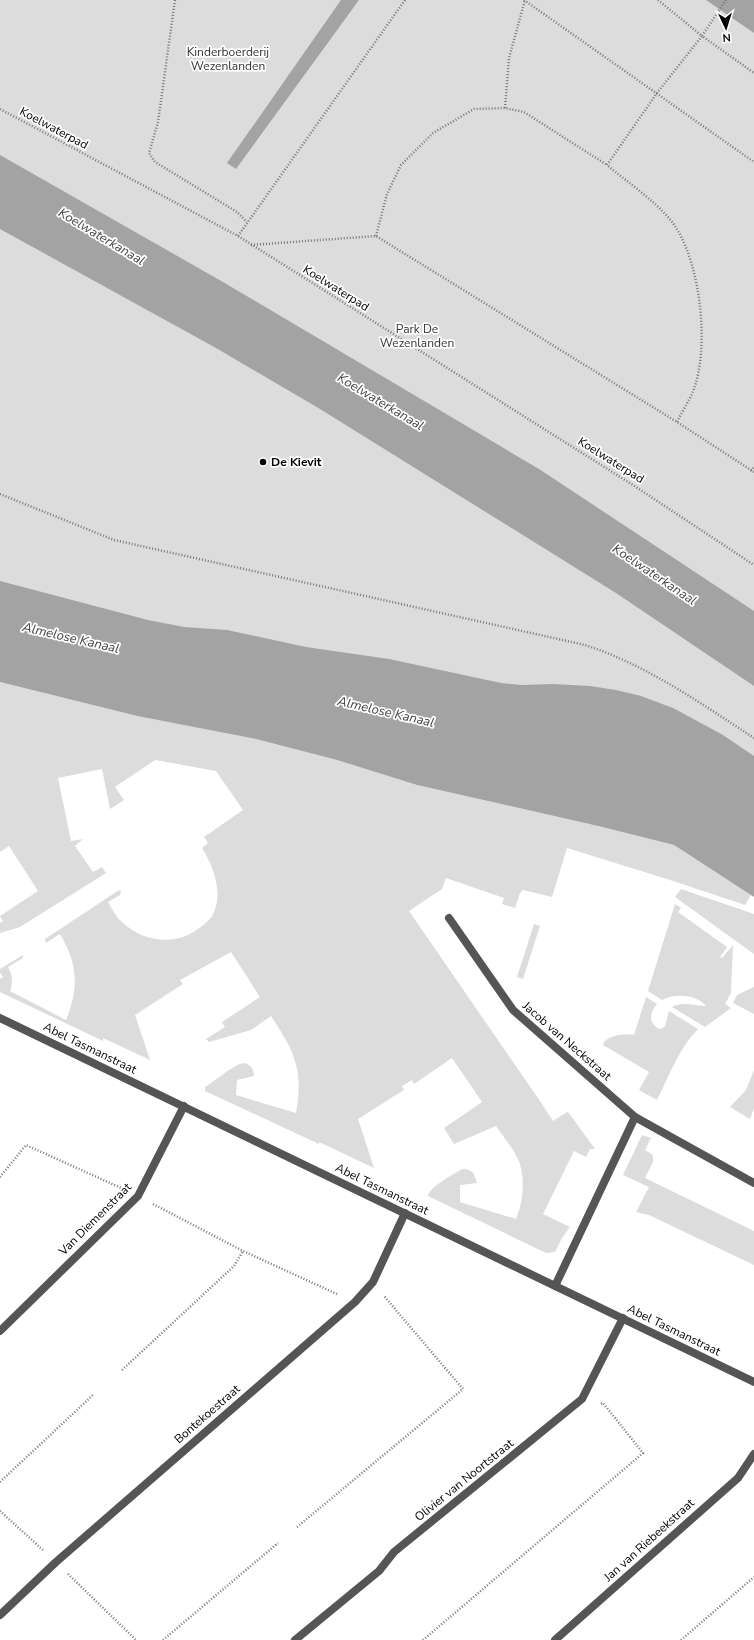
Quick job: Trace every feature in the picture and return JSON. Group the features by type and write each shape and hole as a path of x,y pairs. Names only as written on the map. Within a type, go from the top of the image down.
{"street":[{"name":"Jacob van Neckstraat","path":"449,918 513,1010 635,1117 754,1183"},
{"name":"Abel Tasmanstraat","path":"0,1018 754,1382"},
{"name":"Van Diemenstraat","path":"0,1331 138,1196 184,1106"},
{"path":"555,1286 635,1117"},
{"name":"Bontekoestraat","path":"0,1615 56,1562 355,1302 373,1282 405,1213"},
{"name":"Olivier van Noortstraat","path":"295,1640 379,1571 394,1552 582,1399 623,1318"},
{"name":"Jan van Riebeekstraat","path":"556,1640 738,1478 754,1454"}],"path":[{"path":"175,0 158,122 149,153 154,162 237,212 247,222"},
{"path":"238,236 405,0"},
{"path":"505,108 509,58 525,0 754,162"},
{"path":"658,0 702,36 754,73"},
{"path":"607,165 657,93 702,36 726,0"},
{"path":"376,236 387,194 401,165 433,133 474,109 505,108 524,112 607,165 661,210 678,231 692,265 701,320 700,367 694,390 677,422"},
{"name":"Koelwaterpad","path":"0,109 238,236 636,487 754,565"},
{"path":"251,245 376,236 677,422 753,472 754,467"},
{"path":"0,494 114,540 585,646 605,652 629,662 685,693 754,738"},
{"path":"0,1177 26,1145 138,1196 243,1251 355,1302"},
{"path":"122,1370 234,1266 243,1251"},
{"path":"298,1526 463,1389 373,1282"},
{"path":"0,1482 94,1394"},
{"path":"423,1640 643,1453 603,1403 593,1404 582,1399"},
{"path":"0,1510 136,1640"},
{"path":"163,1640 278,1543"},
{"path":"681,1640 754,1577"}],"green space":[{"name":"Park De Wezenlanden","path":"0,0 754,0 754,786 0,592"},
{"path":"0,682 137,716 256,739 337,760 417,785 598,826 674,845 751,895 745,905 567,848 552,897 523,890 520,893 515,908 502,904 504,898 446,878 442,889 409,911 553,1121 567,1112 569,1113 595,1149 590,1149 586,1157 574,1151 543,1214 570,1227 562,1238 555,1252 546,1253 428,1196 433,1188 442,1181 462,1169 466,1169 473,1172 477,1183 460,1185 460,1202 516,1219 522,1199 523,1185 520,1164 512,1149 496,1126 454,1144 444,1128 482,1102 452,1058 414,1084 412,1080 402,1086 404,1090 358,1119 374,1168 205,1091 205,1087 232,1068 243,1063 252,1068 254,1076 237,1080 236,1095 296,1113 299,1084 298,1072 291,1050 271,1016 251,1030 209,1042 206,1039 225,1027 222,1022 260,997 231,952 180,980 183,984 135,1015 150,1060 103,1038 103,1041 0,992 0,979 3,977 0,973 0,969 23,955 23,958 8,967 12,979 10,991 66,1020 75,987 73,966 66,945 60,934 46,943 45,939 119,890 121,891 120,895 108,902 120,920 139,934 167,940 177,939 195,931 209,920 213,915 217,904 216,879 202,848 208,843 204,837 243,810 216,771 155,760 115,787 124,800 110,809 102,769 58,778 71,841 83,839 75,846 93,872 102,867 106,873 20,927 0,933 0,923 3,921 0,916 38,891 9,846 0,852"},
{"path":"681,889 754,914 754,954 675,897"},
{"path":"675,904 681,908 678,912 727,947 720,957 722,958 733,945 731,993 725,1004 731,1008 705,1027 672,1007 680,1004 706,1006 702,1002 685,996 673,996 662,1000 648,991"},
{"path":"534,924 540,926 523,979 517,977"},
{"path":"754,987 754,1014 733,1003 737,995"},
{"path":"646,997 657,1004 653,1010 651,1019 657,1028 661,1029 665,1026 669,1011 698,1029 680,1053 657,1100 639,1090 649,1072 603,1045 604,1042 614,1036 623,1034 634,1035"},
{"path":"754,1070 754,1108 750,1119 730,1107 746,1090"},
{"path":"642,1135 651,1138 645,1150 653,1155 653,1162 645,1178 754,1231 754,1265 649,1215 636,1212 649,1187 623,1175"}],"water":[{"path":"341,0 359,0 236,169 227,163"},
{"path":"706,0 754,0 754,33"},
{"name":"Koelwaterkanaal","path":"0,155 223,282 539,469 754,611 754,686 616,593 320,409 216,348 0,229"},
{"name":"Almelose Kanaal","path":"0,581 148,620 184,627 227,630 306,647 389,659 501,683 521,685 553,684 590,686 616,690 641,696 673,708 723,735 754,756 754,897 674,845 598,826 417,785 337,760 256,739 137,716 0,682"}],"place":[{"name":"De Kievit","path":"263,462"}],"park label":[{"name":"Kinderboerderij Wezenlanden","path":"228,59"}]}
